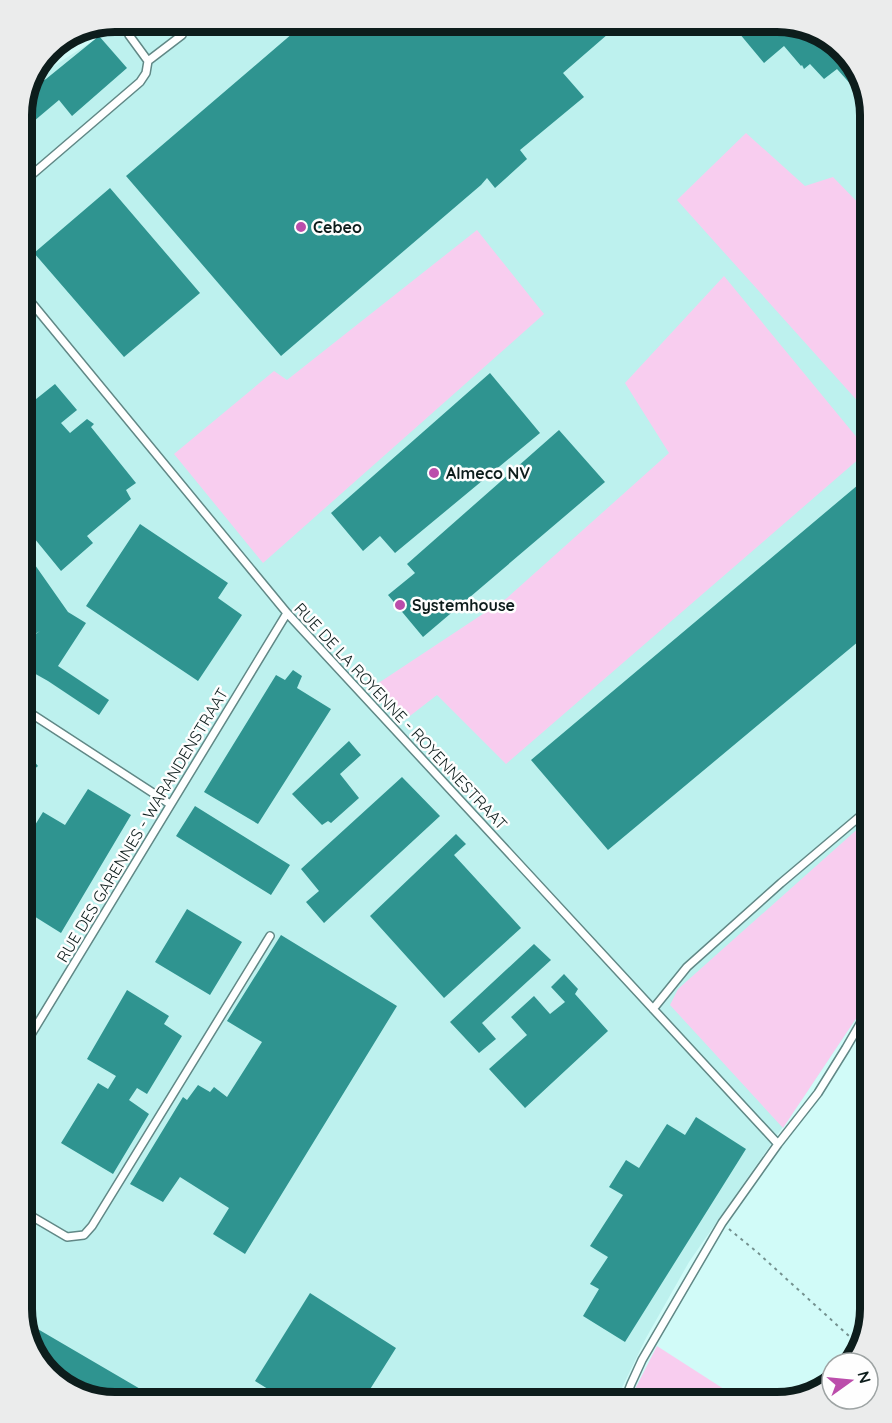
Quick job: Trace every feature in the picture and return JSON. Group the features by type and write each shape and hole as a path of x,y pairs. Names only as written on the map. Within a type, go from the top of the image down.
{"lane":[{"path":"32,175 140,82 147,73 148,61 129,35"},
{"path":"148,61 182,35"},
{"name":"RUE DE LA ROYENNE - ROYENNESTRAAT","path":"32,303 287,613 778,1144"},
{"name":"RUE DES GARENNES - WARANDENSTRAAT","path":"32,1033 287,613"},
{"path":"32,714 170,804"},
{"path":"653,1009 687,967 860,816"},
{"path":"32,1216 67,1237 84,1235 92,1226 270,936"},
{"path":"628,1392 642,1360 722,1223 778,1144 818,1093 860,1024"}],"path":[{"path":"722,1223 854,1340"}],"shaded area":[{"path":"106,32 114,32 783,32 804,36 824,45 847,68 852,78 859,98 860,114 860,1012 689,1262 646,1338 620,1392 109,1391 88,1387 68,1378 45,1355 40,1345 32,1319 32,109 34,93 43,73"},
{"path":"746,133 805,186 833,177 860,205 860,404 677,200"},
{"path":"477,230 544,314 263,563 174,454 274,371 287,380"},
{"path":"724,276 860,441 860,458 506,764 437,695 406,719 377,684 507,598 669,453 625,383"},
{"path":"860,827 860,1012 783,1128 670,1005 678,989"},
{"path":"657,1346 727,1391 726,1392 634,1392"}],"building":[{"name":"Cebeo","path":"294,32 610,32 563,73 584,97 520,150 527,159 495,188 487,178 281,356 126,176"},
{"path":"738,32 794,33 814,40 824,45 840,60 847,68 855,87 854,88 837,69 824,79 810,64 804,69 784,46 764,63"},
{"path":"99,36 127,68 72,116 59,100 32,123 34,93 38,84"},
{"path":"110,188 200,293 124,357 34,253"},
{"name":"Almeco NV","path":"490,373 540,433 395,553 380,536 363,551 331,513"},
{"path":"55,384 77,410 61,423 70,433 87,419 94,424 91,427 136,483 126,490 131,499 87,536 93,543 61,571 32,535 32,402"},
{"path":"559,430 605,482 423,637 388,595 415,573 407,564"},
{"path":"860,483 860,640 608,850 531,760"},
{"path":"140,524 228,583 218,598 242,615 198,681 86,606"},
{"path":"32,561 68,612 86,623 58,666 109,700 99,715 32,672 32,636 40,631 32,636"},
{"path":"293,670 302,676 297,688 331,709 258,824 204,792 276,675 285,680"},
{"path":"349,741 361,755 340,774 359,798 331,823 328,821 322,825 292,794"},
{"path":"32,759 38,766 32,771"},
{"path":"402,777 440,816 324,923 306,902 319,891 301,869"},
{"path":"88,789 131,815 61,933 32,915 32,830 43,812 65,825"},
{"path":"195,806 290,865 271,895 176,836"},
{"path":"456,834 466,844 454,855 521,928 444,998 370,916"},
{"path":"187,909 242,942 210,995 155,962"},
{"path":"281,935 397,1006 245,1254 213,1234 229,1208 180,1177 163,1202 130,1184 183,1097 187,1100 198,1085 210,1092 214,1087 227,1097 262,1042 227,1021"},
{"path":"534,944 551,960 482,1023 496,1039 479,1053 450,1022"},
{"path":"564,974 578,989 575,994 608,1031 525,1108 489,1069 527,1035 511,1017 534,996 550,1014 565,1002 551,987"},
{"path":"127,990 169,1016 164,1024 182,1036 147,1094 137,1088 129,1100 149,1114 113,1174 61,1143 98,1083 108,1089 116,1076 87,1059"},
{"path":"696,1117 746,1149 625,1342 583,1316 599,1289 590,1284 608,1257 590,1246 623,1195 609,1187 626,1160 639,1168 667,1124 685,1135"},
{"path":"310,1293 396,1348 369,1391 272,1391 255,1381"},
{"path":"33,1326 142,1390 98,1390 68,1378 45,1355"}],"place":[{"name":"Cebeo","path":"301,227"},
{"name":"Almeco NV","path":"434,473"},
{"name":"Systemhouse","path":"400,605"}]}
